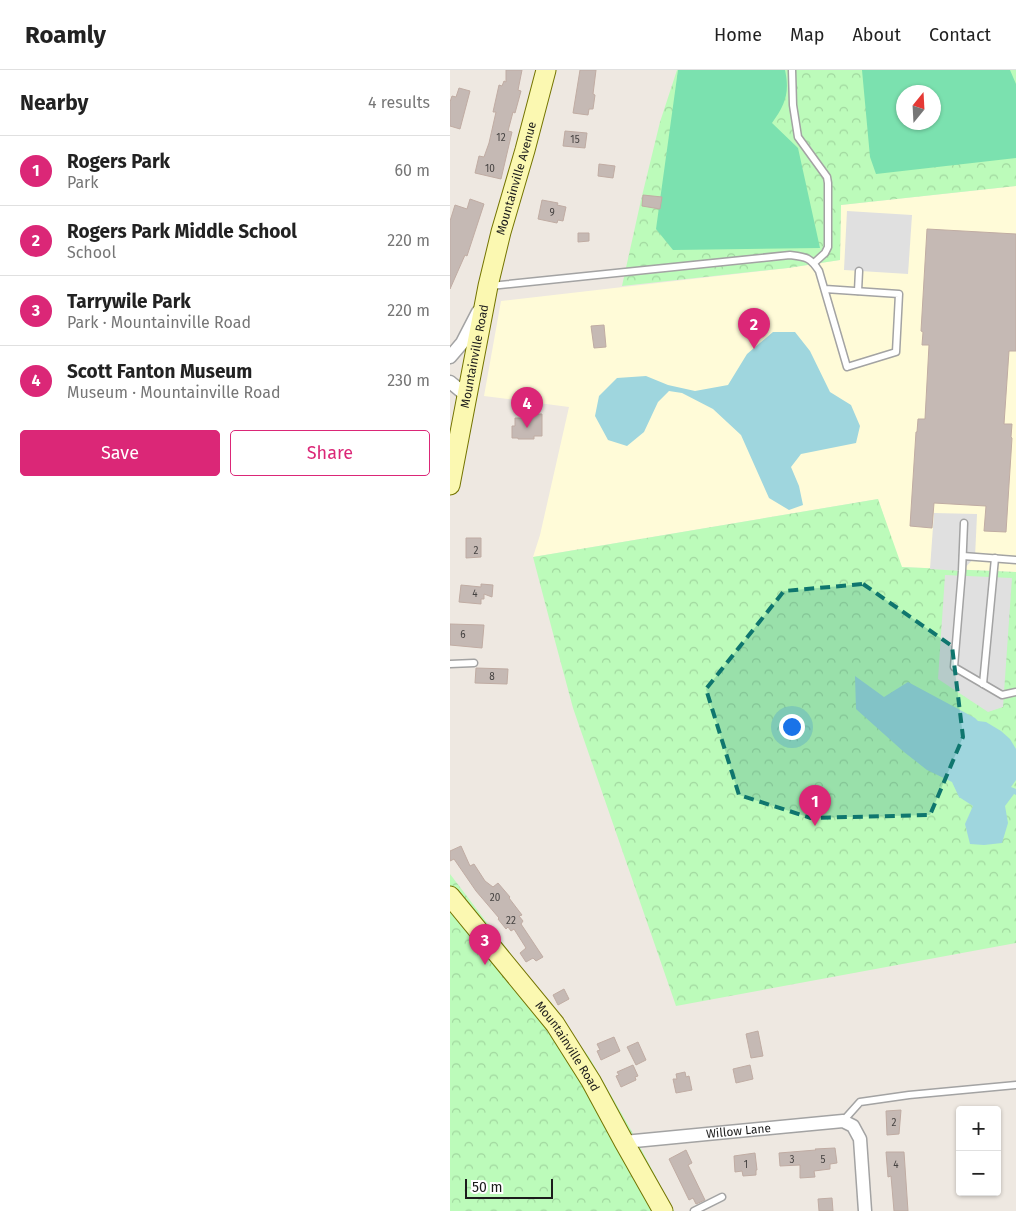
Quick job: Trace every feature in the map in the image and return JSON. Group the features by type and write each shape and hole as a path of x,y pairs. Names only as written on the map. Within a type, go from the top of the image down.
{"street":[{"name":"Mountainville Avenue","path":"488,286 546,70"},
{"path":"450,357 462,343 488,286"},
{"name":"Mountainville Road","path":"450,485 488,286"},
{"path":"450,382 466,396"},
{"name":"Mountainville Road","path":"450,896 555,1024 591,1081 663,1211"},
{"path":"848,1124 860,1139 864,1211"},
{"name":"Willow Lane","path":"624,1142 848,1124"}],"lane":[{"path":"792,70 793,105 798,137 827,177 828,183 828,247 825,253 814,263"},
{"path":"488,286 790,255 806,256 819,271 847,367 896,352 899,294 825,289"},
{"path":"858,291 859,271"},
{"path":"964,523 954,667 1002,695 1016,692"},
{"path":"963,556 1016,560"},
{"path":"984,684 995,558"},
{"path":"450,664 474,663"},
{"path":"848,1124 860,1102 908,1095 1016,1085"},
{"path":"694,1211 722,1197"}],"highlighted area":[{"path":"863,584 952,646 963,737 930,815 811,818 739,795 706,689 784,591"}],"shaded area":[{"path":"1016,186 1016,572 901,567 878,499 533,557 540,535 569,407 484,396 501,301 788,268 840,260 841,205"},
{"path":"847,211 912,215 908,274 844,270"},
{"path":"934,513 977,514 975,557 962,571 930,569"},
{"path":"945,575 1012,578 1003,707 988,712 938,679"}],"green space":[{"path":"677,70 1016,70 1016,186 841,205 840,260 788,268 622,286 660,122"},
{"path":"678,70 785,70 787,92 783,104 772,123 798,148 820,248 673,250 656,229"},
{"path":"862,70 1010,70 1016,84 1016,158 876,174 870,157"},
{"path":"878,499 902,567 1016,572 1016,943 676,1006 573,708 533,557"},
{"path":"450,874 589,1057 674,1211 450,1211"}],"water":[{"path":"773,332 795,332 810,351 830,392 851,405 860,426 856,443 801,454 791,467 799,486 803,505 789,510 769,498 741,435 713,409 682,393 669,391 658,402 644,432 627,446 608,440 595,416 599,396 617,378 646,376 668,385 695,391 728,385 747,354"},
{"path":"855,676 884,697 908,682 978,721 986,722 1010,739 1016,749 1016,780 1011,787 1016,789 1016,795 1014,794 1005,806 1008,823 1002,843 970,844 965,824 973,806 959,797 952,782 927,770 856,709"}],"building":[{"path":"506,70 522,70 518,90 521,91 508,131 512,132 501,179 475,173 479,156 484,157 489,143 496,112 493,112 499,85 502,86 504,81 506,82"},
{"path":"580,70 596,70 593,109 589,109 588,115 573,113"},
{"path":"459,88 470,91 460,129 450,126 450,102 452,96 456,97"},
{"path":"565,131 587,133 585,148 563,146"},
{"path":"599,164 615,166 613,178 598,176"},
{"path":"643,195 662,197 660,209 642,206"},
{"path":"470,199 484,204 467,256 465,255 450,289 450,221 455,205 467,209"},
{"path":"542,200 558,203 557,205 566,207 563,221 558,220 557,223 538,219"},
{"path":"927,229 1016,234 1016,351 1009,351 1004,424 1012,424 1006,532 984,531 986,506 934,503 932,528 910,526 916,432 918,419 925,419 929,345 922,345 923,332 921,331"},
{"path":"578,233 589,233 589,241 578,242"},
{"path":"604,325 606,347 594,348 591,326"},
{"path":"528,414 542,414 542,436 534,436 534,439 512,438 512,426 515,426 515,418 528,418"},
{"path":"466,538 481,538 481,557 466,558"},
{"path":"481,584 493,585 492,597 484,594 481,604 459,602 461,585 481,587"},
{"path":"450,624 484,625 482,648 450,645"},
{"path":"476,668 508,669 507,684 475,683"},
{"path":"461,846 470,866 474,864 485,881 493,887 498,883 510,897 522,915 519,916 523,921 521,924 543,957 536,961 533,958 526,962 520,953 526,948 514,929 511,931 508,927 506,929 454,859 450,861 450,851"},
{"path":"564,989 569,999 558,1005 553,995"},
{"path":"758,1031 763,1056 751,1058 746,1034"},
{"path":"614,1037 620,1051 601,1060 597,1051 600,1050 597,1044"},
{"path":"638,1042 646,1060 636,1065 627,1047"},
{"path":"633,1065 638,1076 635,1077 636,1080 621,1087 616,1076 619,1075 617,1072"},
{"path":"750,1065 753,1079 736,1083 733,1069"},
{"path":"685,1072 686,1077 689,1076 692,1090 676,1093 673,1079 677,1079 676,1074"},
{"path":"901,1110 899,1134 887,1135 886,1111"},
{"path":"835,1148 837,1163 830,1164 830,1169 814,1171 815,1177 800,1178 800,1165 780,1166 779,1153"},
{"path":"686,1150 692,1163 688,1165 705,1200 696,1204 693,1198 689,1200 669,1159"},
{"path":"886,1152 904,1152 908,1211 894,1211 891,1176 888,1177"},
{"path":"755,1153 756,1175 743,1176 742,1171 735,1172 734,1156"},
{"path":"832,1198 833,1211 819,1211 818,1199"}],"place":[{"name":"Rogers Park Middle School","path":"754,349"},
{"name":"Scott Fanton Museum","path":"527,428"},
{"name":"Rogers Park","path":"815,826"},
{"name":"Tarrywile Park","path":"485,965"}]}
